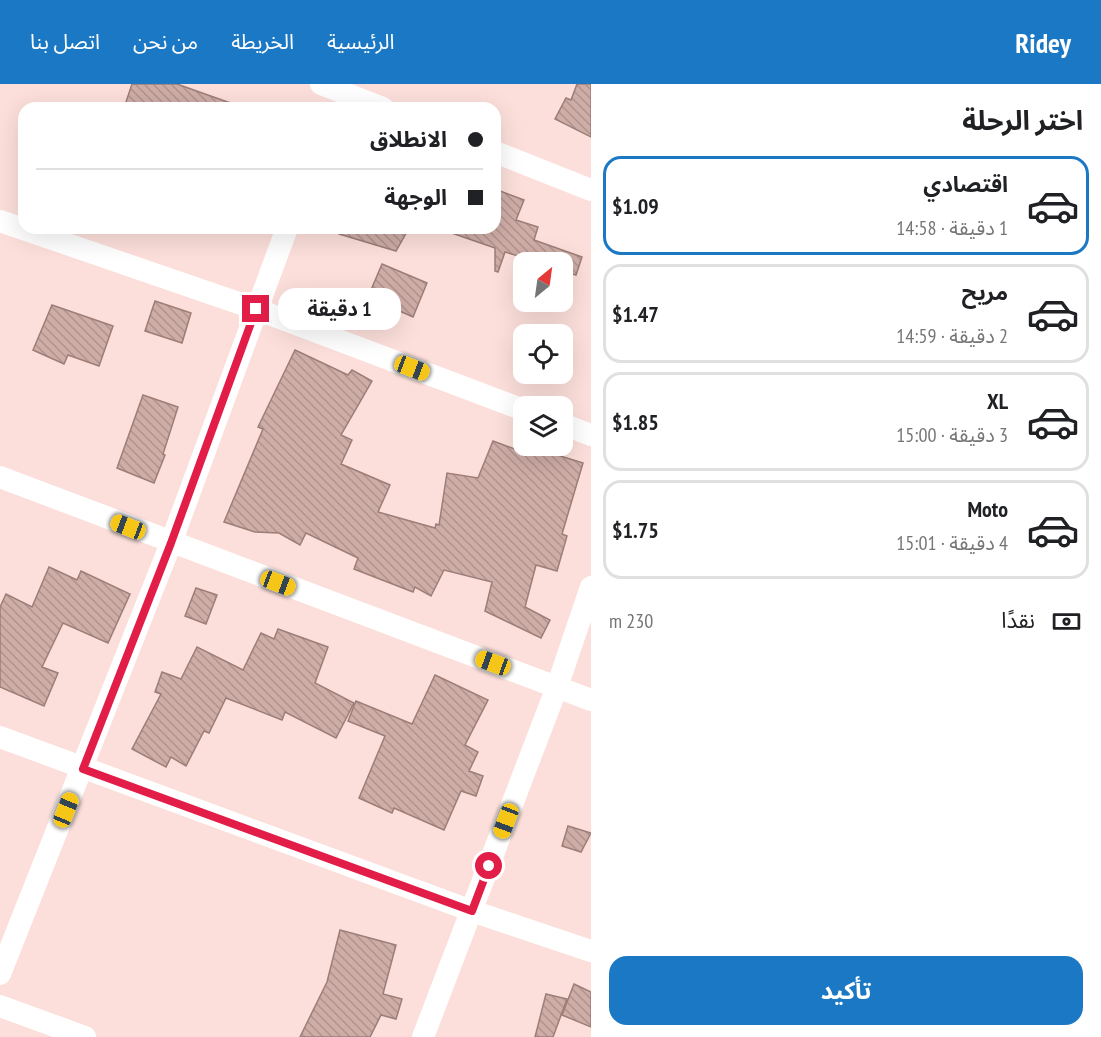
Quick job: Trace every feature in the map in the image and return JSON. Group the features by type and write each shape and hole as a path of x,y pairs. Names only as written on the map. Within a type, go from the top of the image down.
{"street":[{"path":"333,92 364,102"},
{"path":"501,154 591,190"},
{"path":"0,221 18,227"},
{"path":"38,234 256,309 513,406"},
{"path":"0,974 171,543 284,234"},
{"path":"573,428 591,435"},
{"path":"0,477 591,700"},
{"path":"423,1037 557,687 591,587"},
{"path":"0,737 472,911 591,951"},
{"path":"0,1006 85,1037"}],"building":[{"path":"132,84 177,84 228,102 126,102"},
{"path":"577,84 591,84 591,137 555,119 566,98 571,100"},
{"path":"501,191 524,200 516,220 538,227 534,240 568,252 513,252 513,254 505,252 498,272 495,271 495,248 455,234 501,234"},
{"path":"339,234 406,234 396,251"},
{"path":"573,254 582,257 576,275 573,274"},
{"path":"382,264 427,283 413,317 368,297"},
{"path":"155,301 191,313 182,343 145,331"},
{"path":"52,305 113,326 99,366 68,355 64,364 33,350"},
{"path":"295,350 348,375 352,370 372,381 341,435 352,440 341,464 390,485 378,512 435,528 436,524 439,525 447,473 478,478 493,441 513,448 513,456 561,456 583,463 562,534 567,536 557,571 536,565 525,607 550,620 541,638 485,611 492,582 444,570 431,596 415,587 413,592 354,569 358,558 306,533 300,545 279,533 255,532 224,522 263,429 258,427"},
{"path":"143,395 178,407 163,454 165,455 154,483 117,468"},
{"path":"49,567 77,580 81,571 130,594 108,643 63,623 42,667 58,673 44,706 0,687 0,607 6,594 32,607"},
{"path":"196,588 217,595 206,624 185,616"},
{"path":"278,629 328,647 315,683 354,703 336,738 285,712 282,720 226,698 209,733 204,731 186,766 171,757 166,767 132,749 161,694 155,692 162,672 181,679 197,647 243,670 261,633 274,639"},
{"path":"435,675 488,700 465,745 478,752 469,771 483,776 476,796 461,791 444,830 394,808 392,813 359,798 385,736 348,721 356,701 412,724"},
{"path":"568,826 591,833 581,852 562,846"},
{"path":"340,930 396,945 383,994 402,999 396,1019 381,1015 370,1037 300,1037 327,982"},
{"path":"574,984 591,992 591,1027 562,1015"},
{"path":"546,994 567,999 553,1037 535,1037"}],"route":[{"path":"256,309 171,543 83,769 472,911 489,866"}]}
